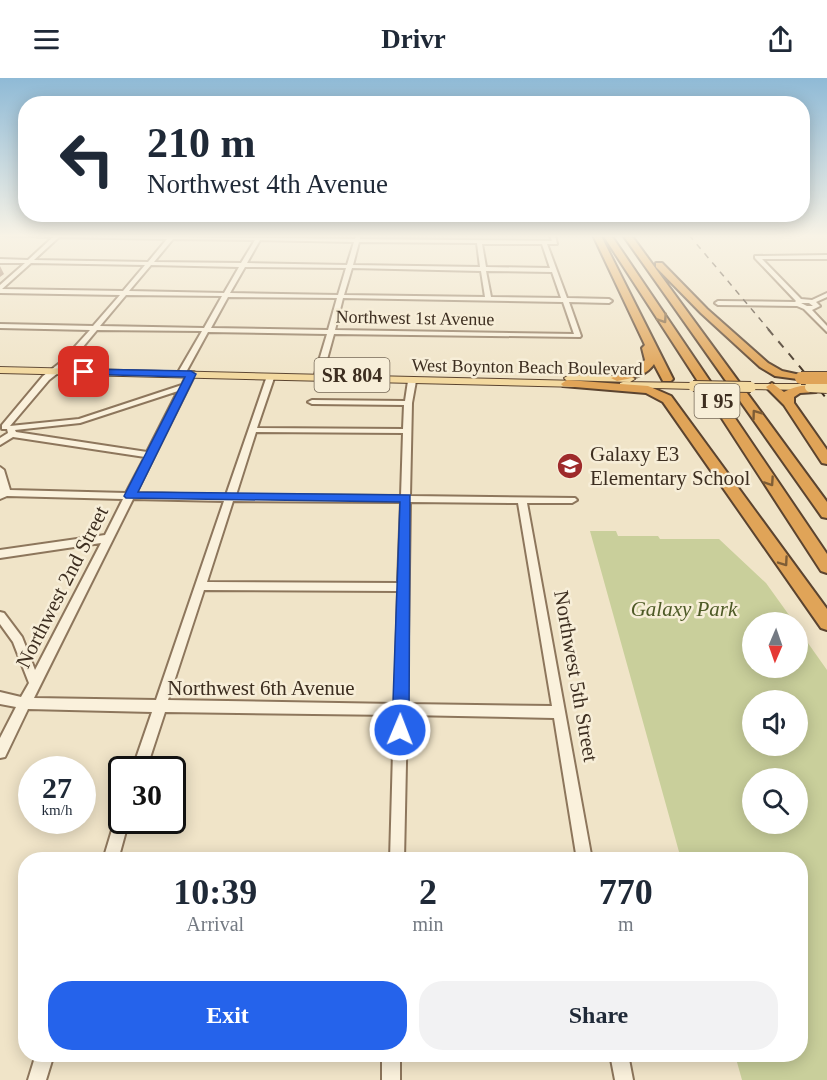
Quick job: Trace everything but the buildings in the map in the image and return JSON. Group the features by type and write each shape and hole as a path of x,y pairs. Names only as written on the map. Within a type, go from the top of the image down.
{"highway":[{"path":"619,282 668,383 678,411"},
{"name":"I 95","path":"638,282 827,567"},
{"name":"I 95","path":"661,282 827,513"},
{"path":"675,282 771,370 807,384 827,388"},
{"path":"617,378 638,373 649,365 651,358 646,338"},
{"path":"749,352 764,369 770,384 788,403 827,460"},
{"path":"788,403 788,395 792,392 807,384 827,380"},
{"path":"567,384 652,390 667,399 678,411 827,623"}],"main road":[{"name":"West Boynton Beach Boulevard","path":"0,370 227,375 617,378 668,383"},
{"name":"West Boynton Beach Boulevard","path":"227,375 270,378 567,384 807,384"},
{"path":"412,381 478,377"}],"street":[{"path":"0,442 7,429 46,378 64,364 133,282"},
{"name":"Northwest 2nd Street","path":"0,752 184,387 186,374 207,330 234,282"},
{"path":"319,374 345,282"},
{"path":"485,282 488,299"},
{"path":"557,282 564,300"},
{"path":"780,282 827,330"},
{"path":"0,289 609,301"},
{"path":"806,308 827,295"},
{"name":"Northwest 1st Avenue","path":"0,326 578,336 564,300"},
{"path":"718,303 799,303 827,310"},
{"path":"144,756 270,378"},
{"path":"397,852 407,431 412,381"},
{"path":"7,429 80,421 184,387"},
{"path":"312,402 408,403"},
{"path":"7,429 149,455"},
{"path":"253,430 407,431"},
{"path":"0,470 2,494 572,500"},
{"name":"Northwest 5th Street","path":"522,500 584,852"},
{"path":"0,554 109,538"},
{"path":"201,586 404,587"},
{"path":"0,616 18,640 35,684"},
{"name":"Northwest 6th Avenue","path":"0,698 9,698 25,704 559,712"},
{"path":"0,730 17,719"},
{"path":"112,852 118,834"},
{"path":"37,1080 43,1062"},
{"path":"390,1080 391,1062"},
{"path":"621,1062 624,1080"}],"green space":[{"name":"Galaxy Park","path":"590,531 616,531 618,536 658,536 660,539 719,539 766,583 787,612 742,612 742,678 808,678 808,643 827,670 827,1080 742,1080 737,1062 808,1062 808,852 679,852"}],"railway":[{"path":"728,282 770,331"},
{"path":"768,329 827,399"}],"place":[{"name":"Galaxy E3 Elementary School","path":"570,466"}],"route":[{"path":"84,372 191,374 130,496 406,498 400,730"}]}
